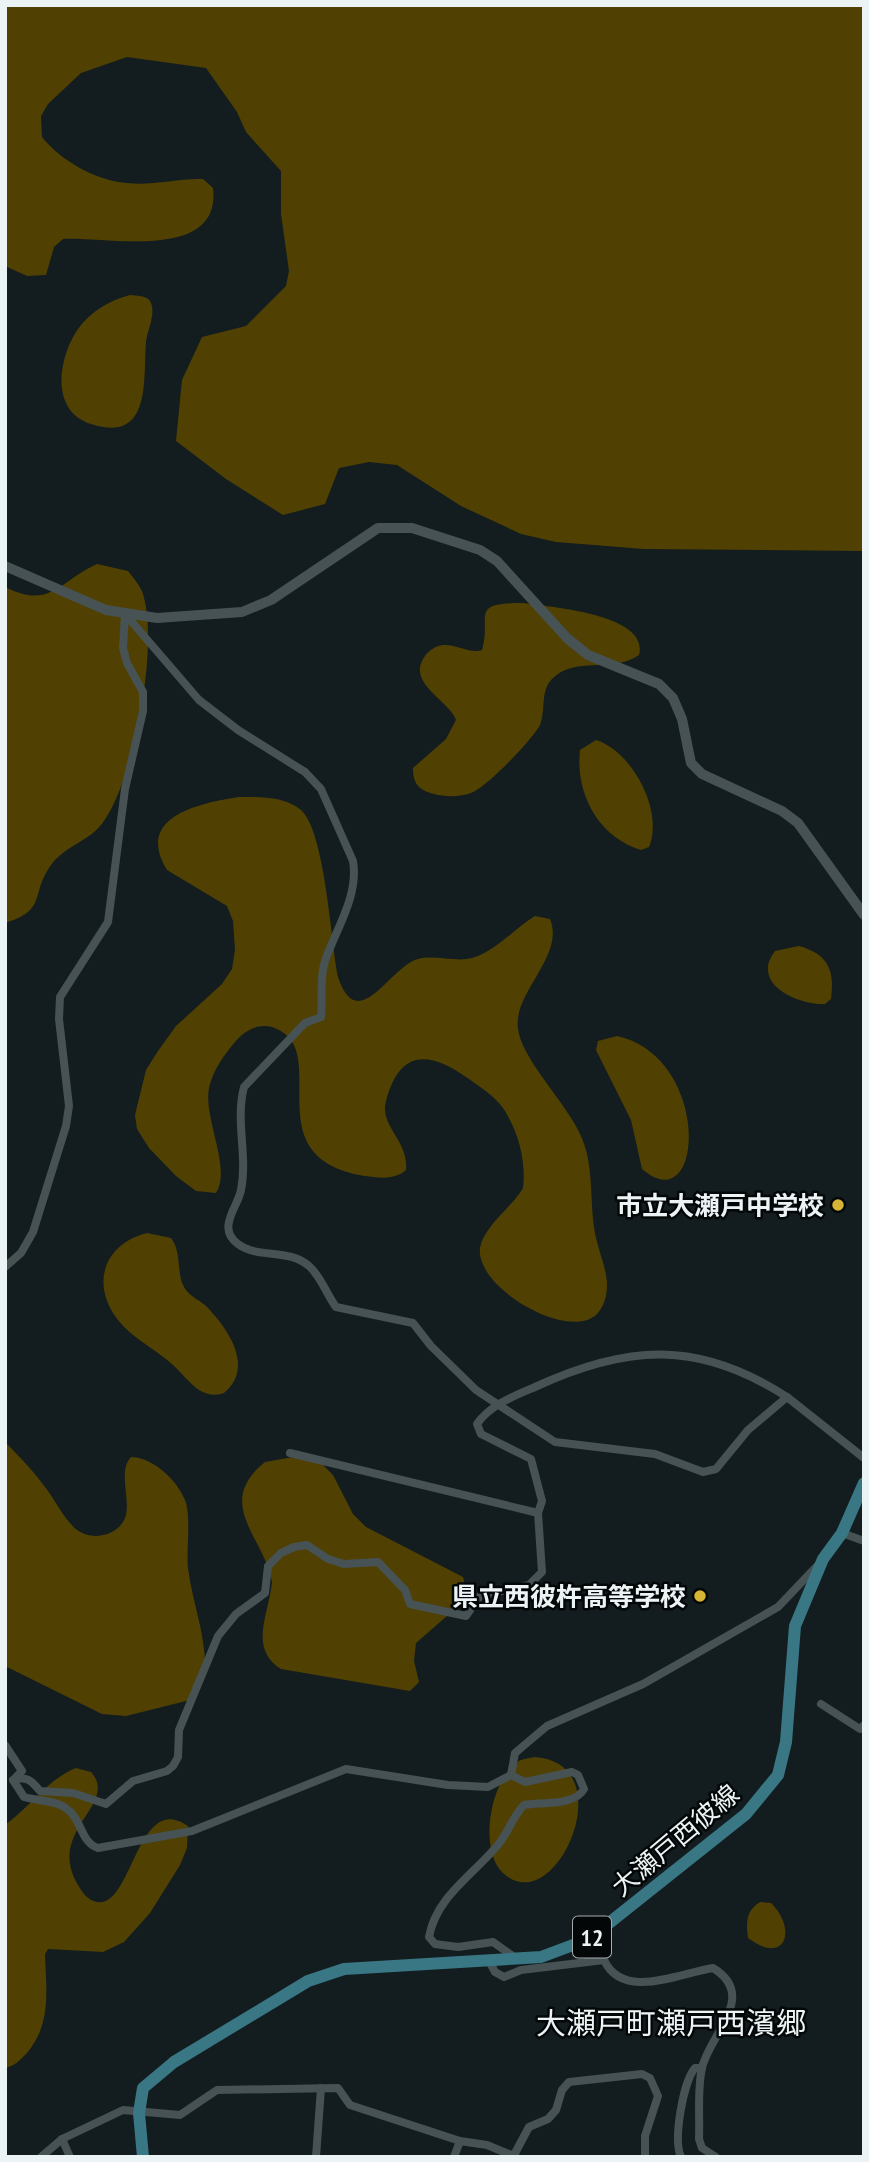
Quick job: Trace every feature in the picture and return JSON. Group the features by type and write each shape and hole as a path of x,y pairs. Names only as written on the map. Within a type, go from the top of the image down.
{"main road":[{"name":"大瀬戸西彼線","path":"143,2157 139,2113 143,2088 156,2074 308,1981 344,1969 541,1957 595,1935 746,1814 778,1775 786,1742 795,1626 823,1559 842,1533 864,1483"}],"street":[{"path":"5,566 106,610 158,618 242,611 271,600 378,528 412,528 480,550 497,561 567,638 588,655 659,684 673,698 682,719 691,763 702,774 782,811 798,823 864,915"},
{"path":"5,1267 21,1253 33,1232 66,1126 69,1106 59,1019 60,997 67,981 108,922 125,789 143,711 143,692 127,663 123,648 125,614"},
{"path":"125,614 199,699 238,730 305,772 321,789 353,861 355,874 340,926 324,963 321,1017 304,1023 244,1087 240,1101 244,1174 241,1194 230,1212 228,1229 235,1242 251,1251 290,1257 311,1267 336,1307 413,1322 431,1346 476,1390 555,1442 655,1454 703,1472 716,1469 748,1430 787,1397"},
{"path":"13,1780 24,1777 31,1780 40,1791 72,1793 106,1804 133,1781 167,1771 178,1757 179,1730 218,1636 236,1614 265,1593 268,1566 281,1553 307,1545 328,1559 344,1564 377,1562 405,1590 410,1604 466,1616 480,1596 529,1585 542,1572 538,1513 542,1501 531,1458 481,1434 477,1424 485,1413 498,1405 580,1367 612,1359 648,1355 715,1360 754,1375 787,1397 864,1458"},
{"path":"290,1453 538,1513"},
{"path":"842,1533 864,1541"},
{"path":"512,1774 515,1753 547,1726 643,1684 778,1607 823,1559"},
{"path":"821,1704 860,1730 864,1725"},
{"path":"5,1745 22,1771 13,1780"},
{"path":"13,1780 24,1797 67,1808 75,1816 85,1837 99,1848 192,1831 346,1769 448,1785 488,1787 512,1774"},
{"path":"512,1774 525,1782 572,1772 578,1775 584,1789 581,1796 571,1800 524,1805 515,1814 499,1845 452,1891 431,1924 429,1937 435,1944 458,1947 493,1942 518,1959"},
{"path":"489,1961 495,1972 505,1977 522,1969 604,1960 620,1979 634,1984 713,1968 724,1975 731,1987 728,2019 702,2068 699,2139 702,2148 716,2157"},
{"path":"681,2157 678,2133 688,2076 695,2068 702,2068"},
{"path":"41,2157 62,2139 123,2110 180,2115 217,2090 321,2088 338,2088 350,2105 460,2141 487,2145 515,2156 529,2127 548,2119 556,2110 562,2090 569,2082 642,2074 650,2078 658,2096 645,2136 645,2157"},
{"path":"316,2157 321,2088"},
{"path":"62,2139 71,2157"},
{"path":"454,2157 460,2141"}],"shaded area":[{"path":"5,5 864,5 864,551 644,549 556,542 521,534 461,506 397,465 369,462 339,468 325,504 283,515 226,479 176,441 182,380 202,337 246,326 286,286 289,271 281,214 281,171 246,132 237,112 206,68 127,57 81,73 48,104 41,116 42,137 69,162 104,178 136,184 203,179 213,188 211,212 199,227 180,236 130,241 63,239 54,247 46,275 27,276 5,266"},
{"path":"130,295 148,299 152,306 140,404 134,417 125,425 111,428 91,424 69,408 64,396 62,382 66,354 78,329 88,317 108,303"},
{"path":"97,564 128,571 140,587 144,598 148,621 148,649 133,749 113,806 101,825 51,865 33,907 27,913 5,923 5,587 33,596 44,594"},
{"path":"523,603 574,610 614,622 629,630 638,641 639,655 618,663 571,668 552,679 546,689 540,725 509,762 478,789 452,796 438,795 420,788 415,782 413,768 446,739 456,720 430,691 420,675 420,666 425,656 443,645 472,651 482,650 488,609 495,605"},
{"path":"596,740 622,756 642,784 652,817 653,833 649,847 641,850 626,844 601,824 592,811 581,782 579,766 580,750"},
{"path":"239,797 272,798 287,802 301,810 309,822 316,840 326,888 338,977 346,994 355,1000 365,1000 407,964 418,959 476,957 535,916 550,919 553,934 550,948 521,1005 519,1034 530,1058 574,1122 585,1146 590,1170 593,1221 607,1279 606,1297 597,1314 584,1321 566,1321 546,1316 507,1294 492,1279 482,1263 480,1248 486,1232 523,1188 518,1138 505,1111 489,1093 442,1063 418,1060 408,1063 399,1071 392,1084 385,1110 403,1150 406,1170 392,1177 365,1176 330,1165 311,1148 302,1126 298,1056 290,1039 267,1026 247,1031 239,1038 219,1063 211,1081 208,1100 221,1170 216,1193 196,1191 176,1176 149,1148 137,1129 135,1115 146,1070 176,1026 222,984 232,969 235,950 233,921 227,906 167,870 159,852 159,837 165,825 191,808"},
{"path":"799,946 817,954 827,965 832,989 831,999 825,1004 807,1002 788,995 773,983 769,976 768,967 775,951"},
{"path":"617,1036 648,1050 670,1073 683,1102 689,1131 687,1156 678,1174 663,1180 642,1169 631,1120 596,1050 598,1041"},
{"path":"147,1233 171,1238 175,1244 186,1290 207,1307 230,1337 238,1360 237,1372 233,1383 224,1393 211,1394 199,1390 172,1364 130,1332 109,1306 104,1280 106,1267 120,1246"},
{"path":"5,1442 38,1478 73,1526 83,1534 91,1536 113,1532 123,1522 127,1508 125,1469 131,1457 155,1465 175,1484 186,1505 188,1568 205,1656 204,1677 194,1699 126,1716 102,1714 5,1666"},
{"path":"299,1456 322,1464 333,1475 353,1514 366,1527 463,1577 467,1593 463,1602 416,1643 414,1661 419,1682 410,1691 281,1669 271,1661 265,1651 263,1630 272,1582 268,1566 246,1521 243,1492 250,1477 265,1462"},
{"path":"534,1757 561,1765 575,1784 578,1809 572,1835 560,1859 543,1876 523,1882 503,1873 495,1862 489,1832 495,1798 501,1783 509,1770 520,1760"},
{"path":"76,1768 91,1772 97,1784 97,1796 75,1834 70,1849 70,1866 78,1885 88,1898 97,1902 109,1899 119,1888 146,1836 157,1824 171,1819 188,1826 187,1848 180,1865 150,1913 124,1942 103,1952 48,1949 45,1954 46,2006 41,2030 27,2053 15,2064 5,2068 5,1825 48,1786"},
{"path":"760,1902 771,1903 784,1924 784,1941 779,1946 761,1946 748,1938 748,1917"}],"place":[{"name":"市立大瀬戸中学校","path":"838,1205"},
{"name":"県立西彼杵高等学校","path":"700,1596"}],"district":[{"name":"大瀬戸町瀬戸西濱郷","path":"671,2022"}]}
